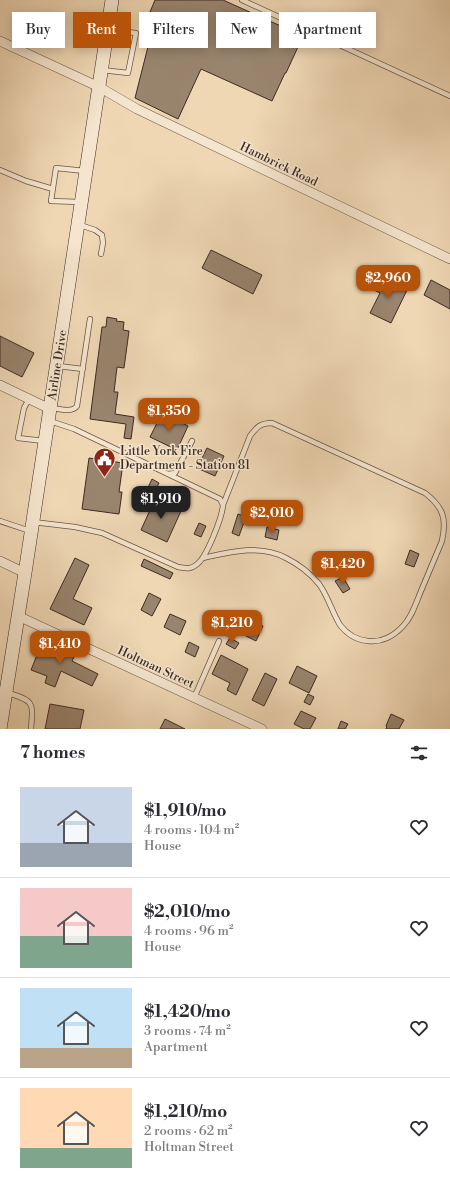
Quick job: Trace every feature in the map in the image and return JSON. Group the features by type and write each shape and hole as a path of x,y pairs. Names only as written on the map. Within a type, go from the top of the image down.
{"main road":[{"name":"Airline Drive","path":"110,12 112,0"},
{"name":"Airline Drive","path":"0,729 26,573 56,365 105,48"}],"street":[{"name":"Hambrick Road","path":"0,41 99,87 144,112 450,259"},
{"path":"0,385 29,399 49,412"},
{"path":"0,561 26,573"},
{"name":"Holtman Street","path":"18,616 262,729"}],"lane":[{"path":"242,0 450,96"},
{"path":"102,70 128,73 136,33 131,32"},
{"path":"82,202 51,201 56,168 86,171"},
{"path":"0,170 26,181 53,189"},
{"path":"78,224 95,230 102,235 103,243 101,254"},
{"path":"49,412 74,410 77,406 90,319"},
{"path":"56,365 83,370"},
{"path":"29,399 24,408 18,438 45,441"},
{"path":"49,412 74,429 220,499 224,506"},
{"path":"0,521 32,527 75,527 102,533 178,567 189,569 197,565 203,558 222,514 250,436 256,428 264,423 272,424 425,493 441,509 444,521 442,541 408,620 395,634 373,642 361,640 350,635 340,625 319,585 304,569 285,557 265,551 241,550 203,558"},
{"path":"168,474 175,473 192,441"},
{"path":"194,698 219,641"},
{"path":"6,693 23,698 30,702 32,708 31,729"}],"building":[{"path":"155,0 223,0 250,12 216,12 216,48 271,48 271,22 279,25 279,48 297,48 272,101 201,69 178,119 135,98 148,48 208,48 208,12 150,12"},
{"path":"211,250 262,275 253,294 202,268"},
{"path":"374,279 385,284 387,279 408,288 391,323 370,313 380,293 370,288"},
{"path":"431,280 450,290 450,309 424,295"},
{"path":"107,317 117,319 116,321 124,322 123,330 129,331 124,368 117,367 114,392 118,392 115,414 134,417 131,439 124,438 126,424 90,419 102,327 106,327"},
{"path":"0,336 34,353 22,377 0,366"},
{"path":"162,413 188,426 177,450 150,437"},
{"path":"207,448 224,456 215,476 197,468"},
{"name":"Little York Fire Department - Station 81","path":"89,458 123,463 119,492 122,492 119,514 82,509"},
{"path":"152,479 159,483 150,501 143,498"},
{"path":"155,499 181,511 167,542 141,530"},
{"path":"238,514 246,517 239,536 232,533"},
{"path":"199,523 206,526 201,537 194,534"},
{"path":"267,527 279,530 277,540 265,537"},
{"path":"410,550 419,554 414,567 405,564"},
{"path":"75,558 89,565 73,599 92,608 84,625 50,609"},
{"path":"144,559 173,573 170,579 141,566"},
{"path":"343,577 350,589 343,593 335,581"},
{"path":"149,593 161,599 152,616 141,610"},
{"path":"170,614 186,621 180,635 164,627"},
{"path":"254,621 263,626 256,641 246,636"},
{"path":"230,638 239,643 235,649 226,644"},
{"path":"43,640 75,655 72,661 98,674 92,686 61,671 55,687 45,683 47,676 31,670"},
{"path":"189,642 199,647 195,657 185,652"},
{"path":"221,655 248,669 236,695 227,690 230,683 212,674"},
{"path":"297,666 317,676 309,693 289,683"},
{"path":"265,673 277,679 264,706 252,700"},
{"path":"308,694 314,697 310,705 304,702"},
{"path":"50,704 84,710 80,729 45,729"},
{"path":"301,711 316,718 310,729 304,729 294,724"},
{"path":"391,714 404,720 399,729 386,729"},
{"path":"165,719 185,729 160,729"},
{"path":"341,721 348,724 345,729 338,729"}],"place":[{"name":"Little York Fire Department - Station 81","path":"104,478"}]}
